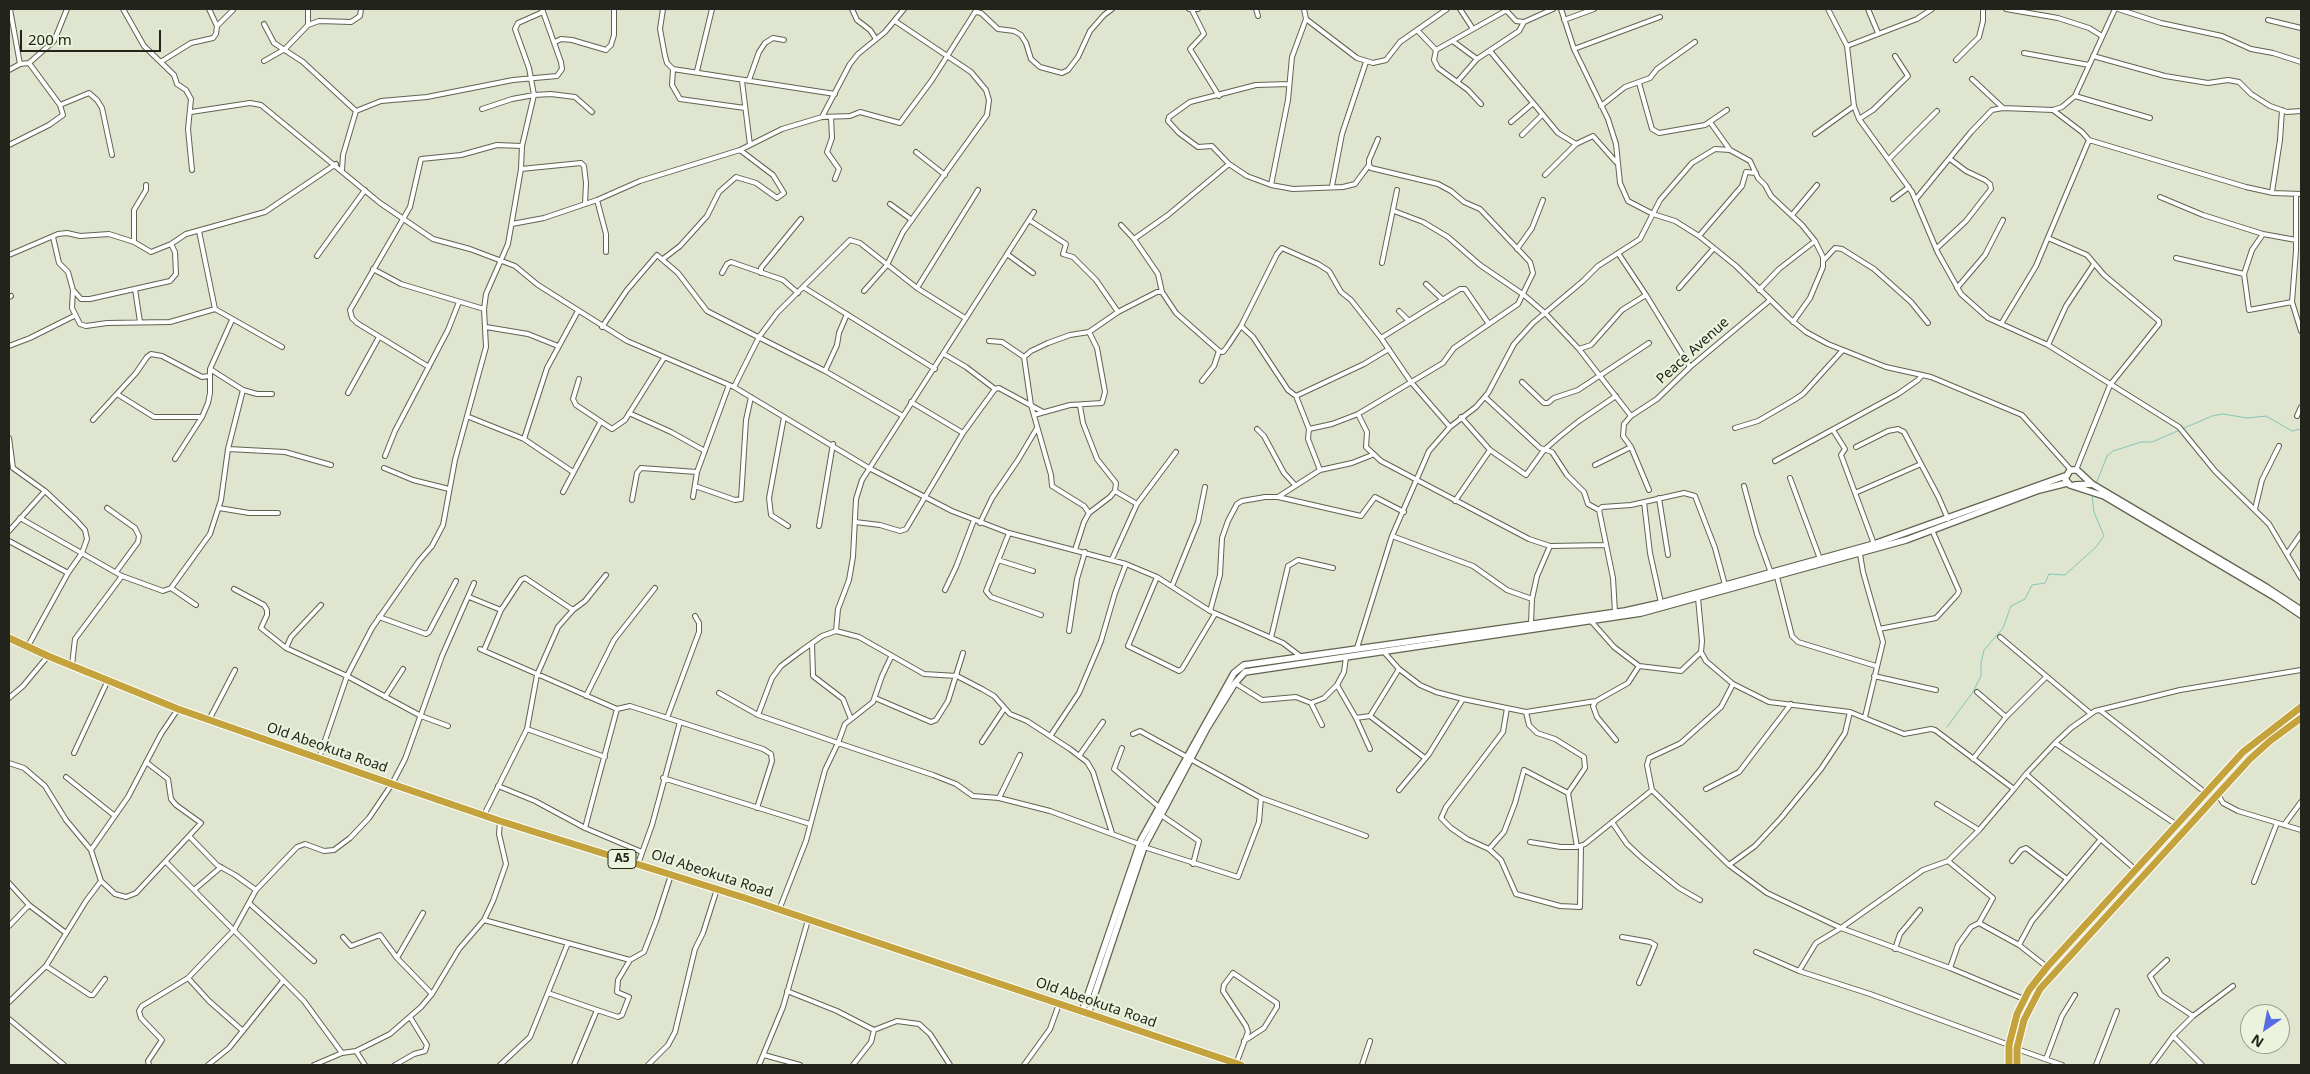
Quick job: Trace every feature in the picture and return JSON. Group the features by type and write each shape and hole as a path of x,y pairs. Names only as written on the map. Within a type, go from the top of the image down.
{"highway":[{"name":"Old Abeokuta Road","path":"9,638 178,709 484,816 717,889 1239,1064"},
{"path":"2009,1065 2009,1045 2017,1014 2024,1000 2047,967 2243,752 2301,707"},
{"path":"2017,1065 2017,1048 2024,1020 2040,989 2218,794 2270,741 2301,718"},
{"path":"2129,878 2135,884"}],"street":[{"path":"10,9 20,64"},
{"path":"9,70 20,64 29,63 54,41 67,9"},
{"path":"123,9 144,46 162,61 174,75 177,84 186,90 191,99 188,129 192,170"},
{"path":"162,61 191,44 213,38 216,34 217,26 209,9"},
{"path":"308,9 308,25"},
{"path":"264,61 285,49 308,25 318,21 351,22 360,16 360,9"},
{"path":"555,42 561,39 572,40 606,50 611,45 614,35 614,9"},
{"path":"663,9 660,29 664,56 672,69 672,85 680,99 744,108"},
{"path":"697,71 712,9"},
{"path":"852,9 857,20 870,30 876,39"},
{"path":"822,117 850,64 895,21 904,9"},
{"path":"512,224 544,218 597,200 640,182 740,150 782,129 822,117 850,116 860,112 900,123 947,56 976,10 981,12 998,29 1014,31 1021,35 1026,43 1031,59 1040,67 1062,73 1068,70 1078,56 1090,31 1112,9"},
{"path":"1198,9 1191,10 1204,34 1190,49 1219,96"},
{"path":"1256,9 1258,16"},
{"path":"1271,185 1292,57 1306,19 1304,9"},
{"path":"1306,19 1366,62 1373,63 1386,60 1400,42 1447,9"},
{"path":"1460,9 1472,29"},
{"path":"1434,51 1454,42 1506,9 1522,22"},
{"path":"1522,22 1553,9"},
{"path":"1561,9 1574,49 1608,119 1616,144 1616,163 1625,196 1634,205 1675,221 1699,236 1736,266 1758,290 1806,332 1842,351 1886,367 1922,375 2022,415 2073,470 2093,488 2301,615"},
{"path":"1564,20 1594,9"},
{"path":"1830,9 1847,46 1854,106 1859,119 1890,158 1916,199 1936,249 1957,288 1973,307 2001,324 2048,345 2179,426 2215,471 2269,524 2301,578"},
{"path":"1868,9 1878,33"},
{"path":"1847,46 1917,19 1932,9"},
{"path":"1956,60 1979,37 1983,21 1983,9"},
{"path":"2006,9 2058,18 2089,28 2102,36"},
{"path":"1916,199 1971,132 1992,110 2003,108 2053,110 2062,107 2075,96 2116,9 2161,23 2222,36 2251,50 2301,62"},
{"path":"217,26 233,10"},
{"path":"320,758 347,676 379,617 438,536 455,460 469,417 486,347 484,309 486,294 508,244 521,169 522,146 534,95 531,77 515,29 518,23 542,10 562,62 560,73 553,78 531,77 428,97 381,102 356,111"},
{"path":"1574,49 1660,16"},
{"path":"2268,20 2301,28"},
{"path":"864,291 887,265 903,232 945,176 986,115 990,100 986,90 971,72 895,21"},
{"path":"1457,82 1477,59 1521,28 1522,22"},
{"path":"264,24 271,39 303,62 356,111"},
{"path":"1417,30 1434,51 1434,60 1438,68 1481,104"},
{"path":"749,80 759,52 765,42 773,38 784,40"},
{"path":"1454,42 1477,59"},
{"path":"1601,106 1625,87 1650,78 1657,69 1695,42"},
{"path":"1490,51 1532,104 1558,133 1576,144"},
{"path":"2024,53 2089,65"},
{"path":"1859,119 1873,110 1908,76 1895,56"},
{"path":"2093,56 2165,76 2208,83 2228,80 2239,82 2263,102 2282,110 2301,111"},
{"path":"1332,186 1342,134 1366,62"},
{"path":"9,145 62,118 60,105 29,63"},
{"path":"672,69 697,71 742,81 749,80 835,94"},
{"path":"1972,79 2003,108"},
{"path":"742,81 750,145"},
{"path":"1639,83 1652,129 1655,131 1664,132 1710,122 1728,110"},
{"path":"1289,84 1256,85 1190,102 1169,117 1168,121 1179,133 1198,146 1212,146 1229,164 1247,176 1271,185 1301,189 1318,190 1332,186 1343,187 1355,184 1369,165 1378,139"},
{"path":"60,105 89,93 97,100 102,108 112,155"},
{"path":"482,109 534,95 575,97 592,112"},
{"path":"2075,96 2150,118"},
{"path":"191,112 250,103 261,105 336,164 365,190 404,220 433,239 470,248 515,266 538,285 602,327 664,358 734,387 832,444 869,468 925,498 980,523 1009,533 1112,559 1157,577 1215,614 1283,643 1300,656"},
{"path":"1511,122 1532,104"},
{"path":"1815,134 1854,106"},
{"path":"2053,110 2082,132 2089,140 2246,188 2301,194"},
{"path":"2272,192 2279,147 2282,110"},
{"path":"342,170 343,155 356,111"},
{"path":"1890,158 1936,111"},
{"path":"1522,135 1542,115"},
{"path":"831,116 832,138 827,152 839,169 834,179"},
{"path":"1710,122 1730,150"},
{"path":"1545,175 1576,144 1593,136 1616,163"},
{"path":"2001,324 2036,266 2089,140"},
{"path":"429,367 357,324 350,314 373,269 404,220 412,201 421,158 461,155 498,145 522,146"},
{"path":"1357,648 1392,536 1429,451 1450,427 1484,397 1514,344 1534,323 1598,266 1640,239 1660,200 1692,163 1715,149 1730,150 1747,158 1778,204 1792,215 1815,241 1824,260"},
{"path":"663,259 680,246 708,216 719,192 736,177 756,183 777,198 784,193 773,175 740,150"},
{"path":"916,152 945,176"},
{"path":"1936,249 1966,221 1991,189 1990,184 1950,159"},
{"path":"521,169 581,163 584,166 586,182 585,204"},
{"path":"9,254 67,233 80,236 109,234 134,242 151,252 171,244 186,234 265,212 336,164"},
{"path":"1134,239 1168,215 1229,164"},
{"path":"1309,429 1332,424 1358,414 1443,362 1454,348 1510,311 1524,295 1534,267 1482,211 1464,202 1444,186 1376,170 1369,165"},
{"path":"1699,236 1742,186 1746,172 1756,173"},
{"path":"134,242 134,210 146,190 146,185"},
{"path":"1792,215 1817,185"},
{"path":"1893,199 1909,187"},
{"path":"317,256 365,190"},
{"path":"917,288 978,190"},
{"path":"1382,263 1397,190"},
{"path":"2296,194 2296,238 2292,302 2301,330"},
{"path":"2160,197 2204,215 2263,234 2301,237"},
{"path":"597,200 606,234 606,252"},
{"path":"1517,249 1532,228 1543,200"},
{"path":"890,204 912,220"},
{"path":"1394,211 1423,222 1448,237 1480,265 1524,295 1546,314 1579,349 1632,416 1624,424 1622,430 1649,490"},
{"path":"836,631 838,609 849,580 852,565 856,498 869,468 911,402 935,369 965,318 1034,212"},
{"path":"760,273 764,262 801,220"},
{"path":"1029,220 1066,244 1063,254 1073,257 1096,280 1118,312"},
{"path":"1957,288 1985,255 2003,220"},
{"path":"1121,226 1134,239 1158,274 1162,292 1176,313 1219,351"},
{"path":"199,230 215,309 282,347"},
{"path":"2263,234 2252,250 2244,274 2249,310 2292,302"},
{"path":"53,237 58,259 68,272 73,290 72,308 74,316 80,324 86,326 170,322 215,309"},
{"path":"1084,1013 1142,845 1158,807 1235,683 1240,676 1249,670 1641,613 1698,598 1874,544 2065,476 2073,470 2110,385 2160,324 2159,321 2104,275 2087,256 2048,238"},
{"path":"734,387 759,337 777,314 850,240 860,243 917,288 965,318"},
{"path":"1758,290 1779,269 1815,241"},
{"path":"73,290 81,299 90,299 170,281 176,274 175,252 171,244"},
{"path":"1219,351 1222,352 1227,347 1242,326 1277,254 1282,248 1329,271 1341,292 1351,300 1381,338 1411,382 1450,427"},
{"path":"1679,288 1714,248"},
{"path":"1793,322 1810,298 1824,260 1835,248 1842,249 1874,269 1911,302 1928,323"},
{"path":"1618,253 1690,367"},
{"path":"1007,254 1033,273"},
{"path":"602,327 627,290 651,260 658,255 678,273 707,311 825,371 903,416"},
{"path":"2176,258 2244,274"},
{"path":"722,273 727,264 731,262 783,280 798,293"},
{"path":"2048,345 2066,306 2094,264"},
{"path":"373,269 401,284 484,309"},
{"path":"1426,284 1443,300"},
{"path":"803,287 935,369"},
{"path":"135,289 140,322"},
{"path":"1381,338 1460,289 1465,289 1489,324"},
{"path":"1024,357 1031,350 1048,343 1070,335 1089,332 1118,312 1157,292 1162,292"},
{"path":"1579,349 1591,345 1622,310 1646,295"},
{"name":"Peace Avenue","path":"1632,416 1657,399 1690,367 1769,300"},
{"path":"385,456 395,431 448,330 459,302"},
{"path":"524,439 547,368 578,311"},
{"path":"1399,311 1408,320"},
{"path":"825,371 837,345 839,333 847,314"},
{"path":"9,346 30,338 74,316"},
{"path":"175,459 202,417 210,393 210,369 232,320"},
{"path":"1242,326 1252,337 1288,390 1296,396 1309,429 1308,439 1320,470"},
{"path":"486,327 528,334 558,346"},
{"path":"1034,415 1070,405 1080,406 1102,403 1105,399 1097,348 1089,332"},
{"path":"348,393 379,336"},
{"path":"988,341 1002,342 1024,357 1031,405 1036,428 1051,475 1052,486 1084,506 1089,513"},
{"path":"1522,382 1546,403 1554,398 1578,390 1649,344"},
{"path":"1296,396 1364,364 1389,349"},
{"path":"1202,381 1214,366 1219,351"},
{"path":"1734,428 1758,421 1803,394 1842,351"},
{"path":"93,420 136,373 146,357 151,354 162,356 202,377 209,376"},
{"path":"944,354 966,366 995,388 999,388 1044,412"},
{"path":"579,379 573,399 576,405 600,423 612,429 618,427 629,413 664,358"},
{"path":"210,369 243,390 257,394 272,394"},
{"path":"1775,461 1898,394 1922,375"},
{"path":"693,497 697,472 729,385"},
{"path":"855,522 903,531 925,498 963,433 995,388"},
{"path":"20,518 38,531 122,576 163,590 171,588 210,534 219,508 228,449 243,390"},
{"path":"117,394 154,417 168,419 202,417"},
{"path":"1461,418 1490,450 1526,475 1544,450 1579,421 1616,396"},
{"path":"694,486 735,500 740,499 746,420 751,397"},
{"path":"1484,397 1502,416 1544,450 1552,452 1566,475 1584,492 1588,504 1599,510"},
{"path":"911,402 963,433"},
{"path":"1075,550 1078,536 1089,513 1115,490 1116,483 1098,459 1083,423 1080,406"},
{"path":"2297,416 2301,407"},
{"path":"629,413 671,432 705,451"},
{"path":"1358,414 1366,432 1366,447 1372,454 1389,466 1416,478 1455,501 1529,539 1550,546 1606,545"},
{"path":"469,417 524,439 573,472"},
{"path":"784,417 769,498 771,515 788,526"},
{"path":"563,492 600,423"},
{"path":"980,523 992,498 1018,460 1036,428"},
{"path":"1856,447 1878,435 1898,428 1906,435 1948,518"},
{"path":"1257,429 1264,436 1276,460 1295,485"},
{"path":"1833,430 1844,449 1841,455 1874,544"},
{"path":"9,438 13,468 45,491 85,530 87,538 82,553 68,573 28,646"},
{"path":"819,526 832,444"},
{"path":"2255,509 2266,470 2279,446"},
{"path":"1595,465 1631,447"},
{"path":"228,449 285,452 331,465"},
{"path":"1455,501 1490,450"},
{"path":"1112,559 1137,504 1176,452"},
{"path":"1278,497 1320,470 1352,463 1372,454"},
{"path":"1855,493 1921,464"},
{"path":"384,468 413,480 449,489"},
{"path":"632,500 637,472 640,468 697,472"},
{"path":"2065,476 2068,483"},
{"path":"1790,478 1820,559"},
{"path":"1142,845 1161,814 1238,668 1251,662 1616,612 1661,603 1860,554 1932,530 2039,490 2068,483 2093,488 2266,587 2301,610"},
{"path":"1744,486 1757,534 1774,575 1792,636 1798,642 1876,666"},
{"path":"1172,586 1198,522 1205,487"},
{"path":"1115,490 1137,504"},
{"path":"9,531 45,491"},
{"path":"1599,510 1609,506 1630,506 1684,493 1695,496 1715,548 1725,586"},
{"path":"1210,610 1220,575 1222,538 1237,504 1242,501 1265,496 1278,497 1361,516 1375,497 1404,512"},
{"path":"1659,498 1668,555"},
{"path":"1644,502 1650,553 1661,603"},
{"path":"107,508 135,528 139,536 138,542 116,572"},
{"path":"219,508 249,513 278,513"},
{"path":"1599,510 1613,578 1616,612"},
{"path":"945,590 974,520"},
{"path":"1879,629 1936,618 1957,596 1959,591 1932,530"},
{"path":"1009,533 988,581 986,591 991,597 1041,615"},
{"path":"2287,554 2301,534"},
{"path":"1392,536 1473,566 1507,590 1532,599"},
{"path":"9,541 68,573"},
{"path":"1531,623 1532,599 1537,576 1550,546"},
{"path":"1069,631 1078,579 1086,552"},
{"path":"1860,554 1862,572 1883,642 1865,717"},
{"path":"998,560 1034,571"},
{"path":"1271,638 1288,566 1298,560 1333,568"},
{"path":"1050,734 1079,692 1101,641 1115,593 1126,564"},
{"path":"484,816 527,730 537,676 558,627 573,610 585,601 606,575"},
{"path":"72,665 76,639 122,576"},
{"path":"1157,577 1128,646 1179,671 1215,614"},
{"path":"573,610 525,578 521,580 502,610 482,649 537,676 617,709 630,706 763,749 771,754 772,761 757,808"},
{"path":"379,617 426,634 429,632 456,581"},
{"path":"149,1065 148,1061 162,1040 141,1018 140,1008 188,978 234,930 256,890 297,848 305,844 324,851 334,850 350,838 369,818 392,784 405,759 439,665 474,583"},
{"path":"171,588 196,604"},
{"path":"586,696 614,640 655,588"},
{"path":"234,589 264,605 267,615 262,628 286,648 347,676 421,716 448,726"},
{"path":"468,597 502,610"},
{"path":"1591,621 1614,647 1639,666 1681,671 1700,652 1702,641 1698,598"},
{"path":"286,648 291,638 322,605"},
{"path":"667,718 699,632 699,622 695,616"},
{"path":"758,715 772,678 781,666 822,636 836,631 868,640 891,656 924,674 957,676 994,696 1004,709 1050,734 1079,756 1093,772 1112,833"},
{"path":"2000,637 2069,693 2090,713"},
{"path":"812,643 813,676 843,699 852,719"},
{"path":"1383,650 1399,668 1428,689 1463,700 1526,712 1596,701 1628,683 1639,666"},
{"path":"1700,652 1706,661 1734,684 1769,702 1850,712 1904,734 1935,730 2014,789"},
{"path":"875,698 934,722 948,701 963,653"},
{"path":"9,698 23,686 48,656"},
{"path":"779,910 806,841 825,770 838,743 842,729 852,719 867,710 875,698 891,656"},
{"path":"1311,703 1324,698 1337,685 1344,672 1346,656"},
{"path":"1370,716 1399,668"},
{"path":"386,697 403,669"},
{"path":"209,720 235,670"},
{"path":"1799,971 1816,943 1842,928 1923,870 1948,861 1979,830 2055,743 2090,713 2180,690 2301,670"},
{"path":"1874,676 1936,690"},
{"path":"1973,759 2006,717 2046,676"},
{"path":"74,753 108,680"},
{"path":"1235,683 1262,700 1296,697 1311,703 1322,726"},
{"path":"1734,684 1721,707 1681,743 1649,758 1647,765 1652,790 1729,865 1767,893 1842,928 1950,968 2024,1000"},
{"path":"1337,685 1356,718 1370,749"},
{"path":"1977,692 2006,717"},
{"path":"719,693 758,715 933,774 956,784 973,796 999,798 1058,814 1236,878 1239,875 1259,822 1261,798"},
{"path":"1400,790 1425,758 1463,700"},
{"path":"1596,701 1593,706 1597,717 1616,740"},
{"path":"1706,788 1739,772 1791,704"},
{"path":"1507,708 1503,732 1441,814 1441,818 1467,839 1489,849 1505,866 1507,878 1516,894 1560,906 1580,907 1579,847 1568,793 1586,764 1584,757 1555,739 1533,730 1526,712"},
{"path":"91,850 115,816 160,734 178,709"},
{"path":"585,828 617,709"},
{"path":"982,742 1004,709"},
{"path":"2102,710 2206,793"},
{"path":"1729,865 1755,846 1821,769 1845,733 1850,712"},
{"path":"1356,718 1370,716 1425,758"},
{"path":"638,864 652,825 663,778 680,722"},
{"path":"1079,756 1103,722"},
{"path":"527,730 605,757"},
{"path":"1133,734 1140,731 1261,798 1366,836"},
{"path":"2055,743 2177,825"},
{"path":"1122,748 1114,769 1158,807"},
{"path":"999,798 1020,755"},
{"path":"9,764 24,768 45,786 66,820 91,850 101,881 115,894 131,896 200,826 200,820 171,799 168,779 146,762"},
{"path":"1489,849 1504,832 1515,803 1524,770 1568,793"},
{"path":"2026,774 2102,839 2136,871"},
{"path":"66,777 115,816"},
{"path":"663,778 810,824"},
{"path":"498,786 535,801 585,828 642,852"},
{"path":"1530,842 1579,847 1652,790"},
{"path":"2218,794 2223,803 2238,811 2301,830"},
{"path":"2284,826 2301,802"},
{"path":"1937,804 1979,830"},
{"path":"1161,814 1199,841 1193,864"},
{"path":"314,1065 342,1053 356,1051 390,1034 432,994 460,949 484,920 506,864 499,834 500,821"},
{"path":"1612,822 1628,844 1642,858 1680,888 1700,900"},
{"path":"2254,882 2278,824"},
{"path":"190,837 221,867 256,890"},
{"path":"2020,945 2032,920 2102,839"},
{"path":"2012,861 2021,850 2026,848 2067,879"},
{"path":"1948,861 1993,898 1980,923 1971,927 1958,945 1950,968"},
{"path":"166,862 282,981 304,1001 342,1053"},
{"path":"194,890 221,867"},
{"path":"548,993 597,1010 618,1016 622,1015 629,997 617,992 616,987 630,960 644,952 671,874"},
{"path":"9,1002 46,966 101,881"},
{"path":"9,883 29,905 66,933"},
{"path":"648,1065 668,1045 675,1032 695,949 703,933 717,889"},
{"path":"249,903 314,961"},
{"path":"9,926 29,905"},
{"path":"1895,949 1900,934 1920,910"},
{"path":"397,958 423,913"},
{"path":"484,920 630,960"},
{"path":"759,1065 788,991 808,920"},
{"path":"1980,923 2020,945 2047,967"},
{"path":"343,938 351,946 379,934 397,958 432,994"},
{"path":"1622,937 1650,942 1655,945 1639,983"},
{"path":"500,1065 530,1037 568,942"},
{"path":"1756,952 1799,971 1870,994 2009,1045"},
{"path":"2167,960 2150,976 2161,995 2193,1016"},
{"path":"46,966 92,996 105,979"},
{"path":"1239,1064 1244,1041 1248,1032 1223,991 1224,985 1233,973 1276,1003 1277,1007 1264,1028 1244,1041"},
{"path":"188,978 209,1001 243,1031"},
{"path":"208,1065 229,1048 282,981"},
{"path":"2152,1065 2173,1036 2193,1016 2233,986"},
{"path":"788,991 837,1011 874,1030 897,1021 919,1024 930,1034 950,1065"},
{"path":"2046,1059 2062,1016 2075,995"},
{"path":"1024,1065 1050,1029 1059,1004"},
{"path":"574,1065 597,1010"},
{"path":"2096,1065 2117,1011"},
{"path":"395,1065 414,1054 425,1051 427,1045 410,1017"},
{"path":"9,1019 64,1065"},
{"path":"853,1065 871,1042 874,1030"},
{"path":"2173,1036 2202,1065"},
{"path":"1362,1065 1370,1041"},
{"path":"2017,1048 2062,1065"},
{"path":"356,1051 365,1065"},
{"path":"764,1056 800,1065"},
{"path":"1216,1065 1218,1058"}],"waterway":[{"path":"2096,484 2107,456 2113,451 2141,442 2152,442 2212,416 2223,414 2247,418 2266,416 2292,431 2301,429"},
{"path":"1947,727 1973,692 1981,676 1984,650 2003,628 2011,606 2025,599 2032,585 2045,583 2049,574 2065,575 2096,547 2104,536 2094,512 2092,495"}]}
